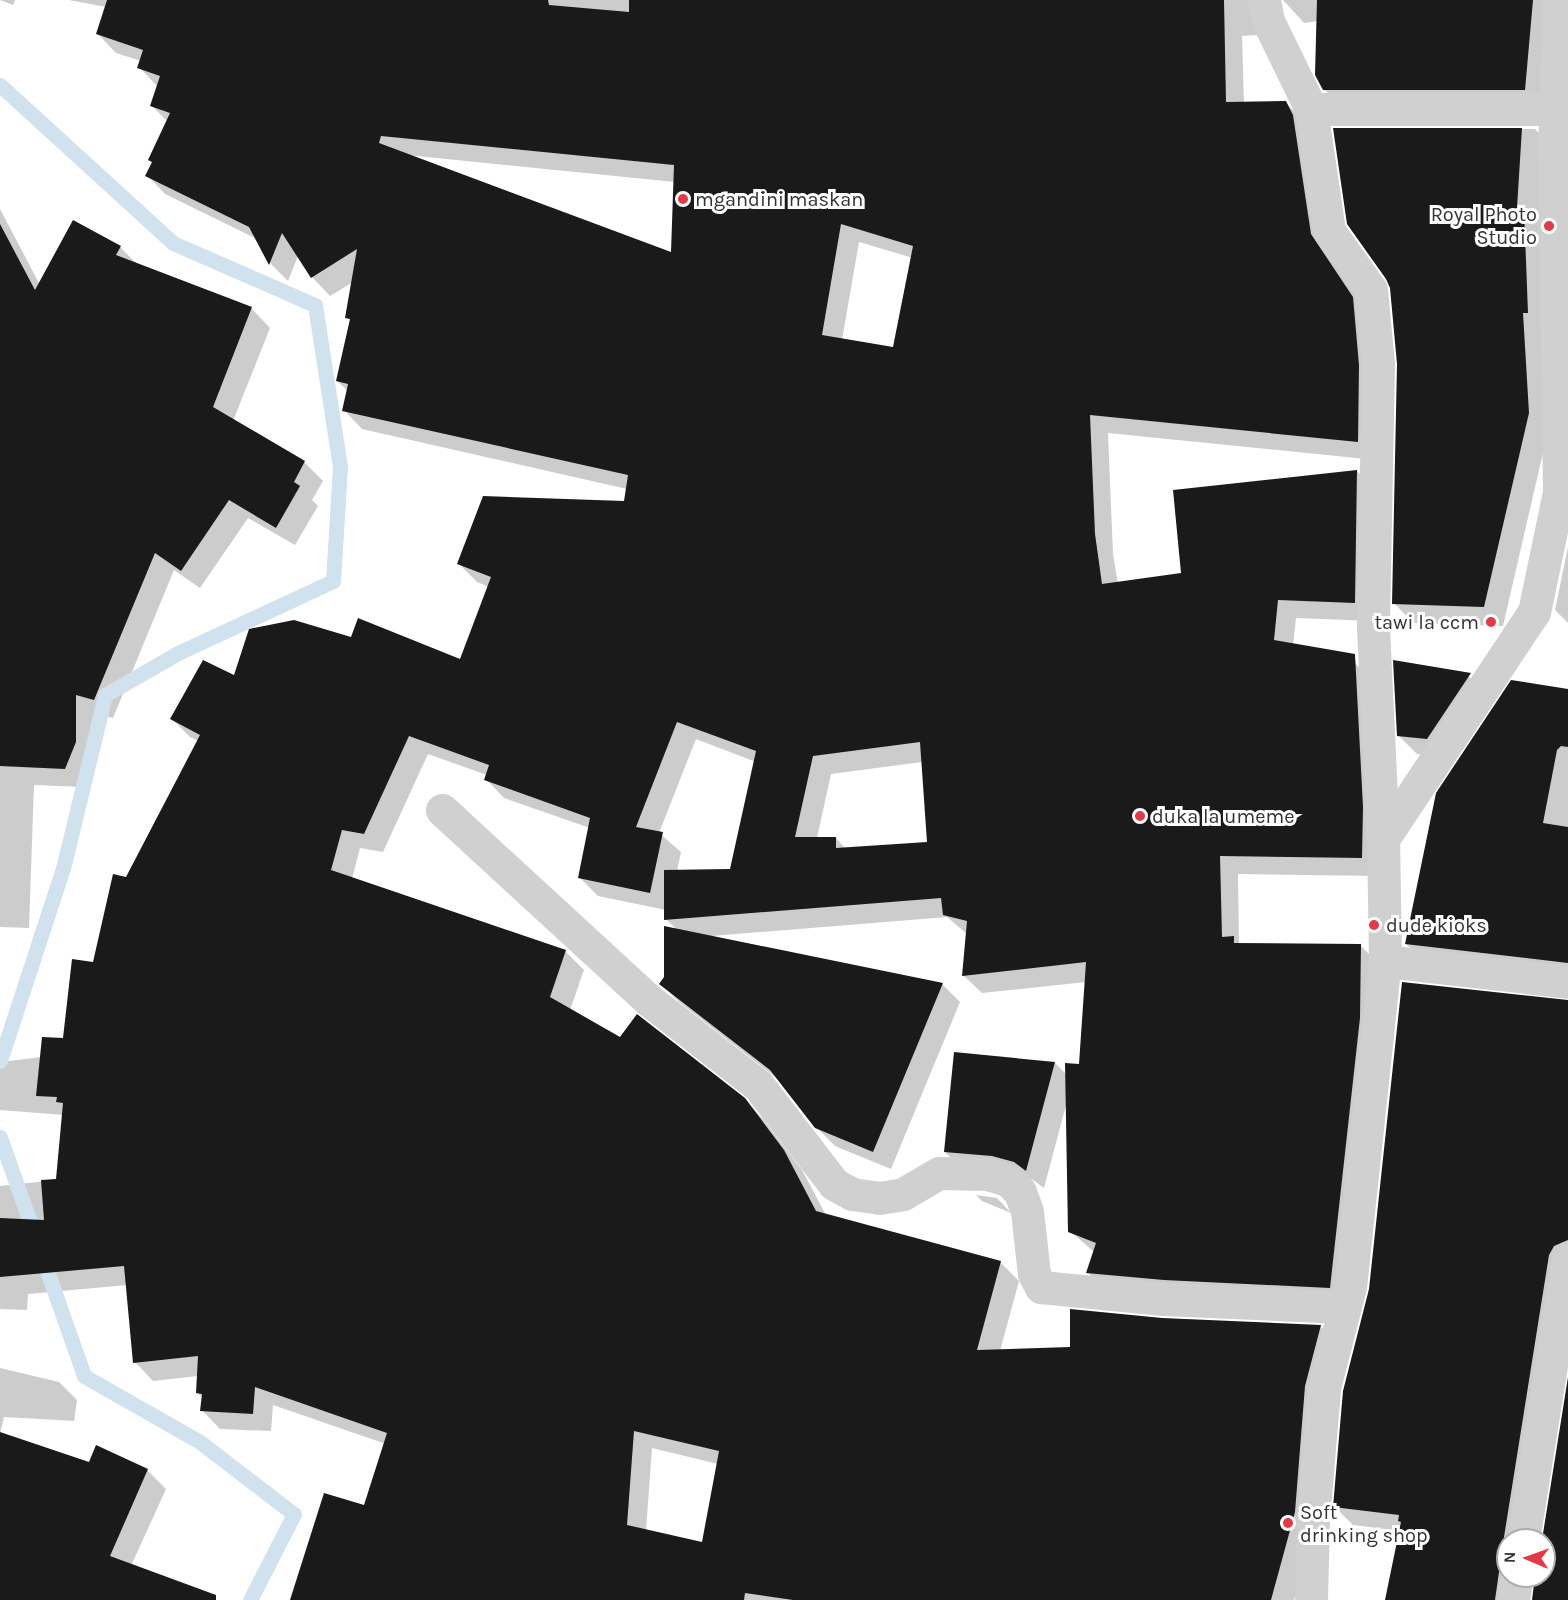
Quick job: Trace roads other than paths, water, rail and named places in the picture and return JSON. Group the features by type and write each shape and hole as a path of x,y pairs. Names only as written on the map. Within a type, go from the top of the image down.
{"street":[{"path":"1264,0 1268,21 1311,109 1329,231 1371,290 1378,364 1373,627 1383,839 1385,961 1350,1287 1324,1388 1313,1520 1311,1600"},
{"path":"1383,839 1534,612 1559,492 1555,109 1559,0"},
{"path":"1311,109 1555,109"},
{"path":"442,810 651,1001 758,1085 834,1184 852,1194 879,1198 903,1194 939,1173 987,1174 1008,1180 1020,1192 1027,1211 1034,1274 1041,1287 1163,1299 1345,1307"},
{"path":"1385,961 1568,982"},
{"path":"1524,1528 1568,1258"}],"waterway":[{"path":"0,85 173,243 315,305 340,467 333,581 178,653 105,695 63,868 0,1061"},
{"path":"0,1137 84,1376 200,1442 294,1514 250,1600"}],"place":[{"name":"mgandini maskan","path":"683,199"},
{"name":"Royal Photo Studio","path":"1549,226"},
{"name":"tawi la ccm","path":"1491,622"},
{"name":"duka la umeme","path":"1140,816"},
{"name":"dude kioks","path":"1374,925"},
{"name":"Soft drinking shop","path":"1288,1523"}]}
